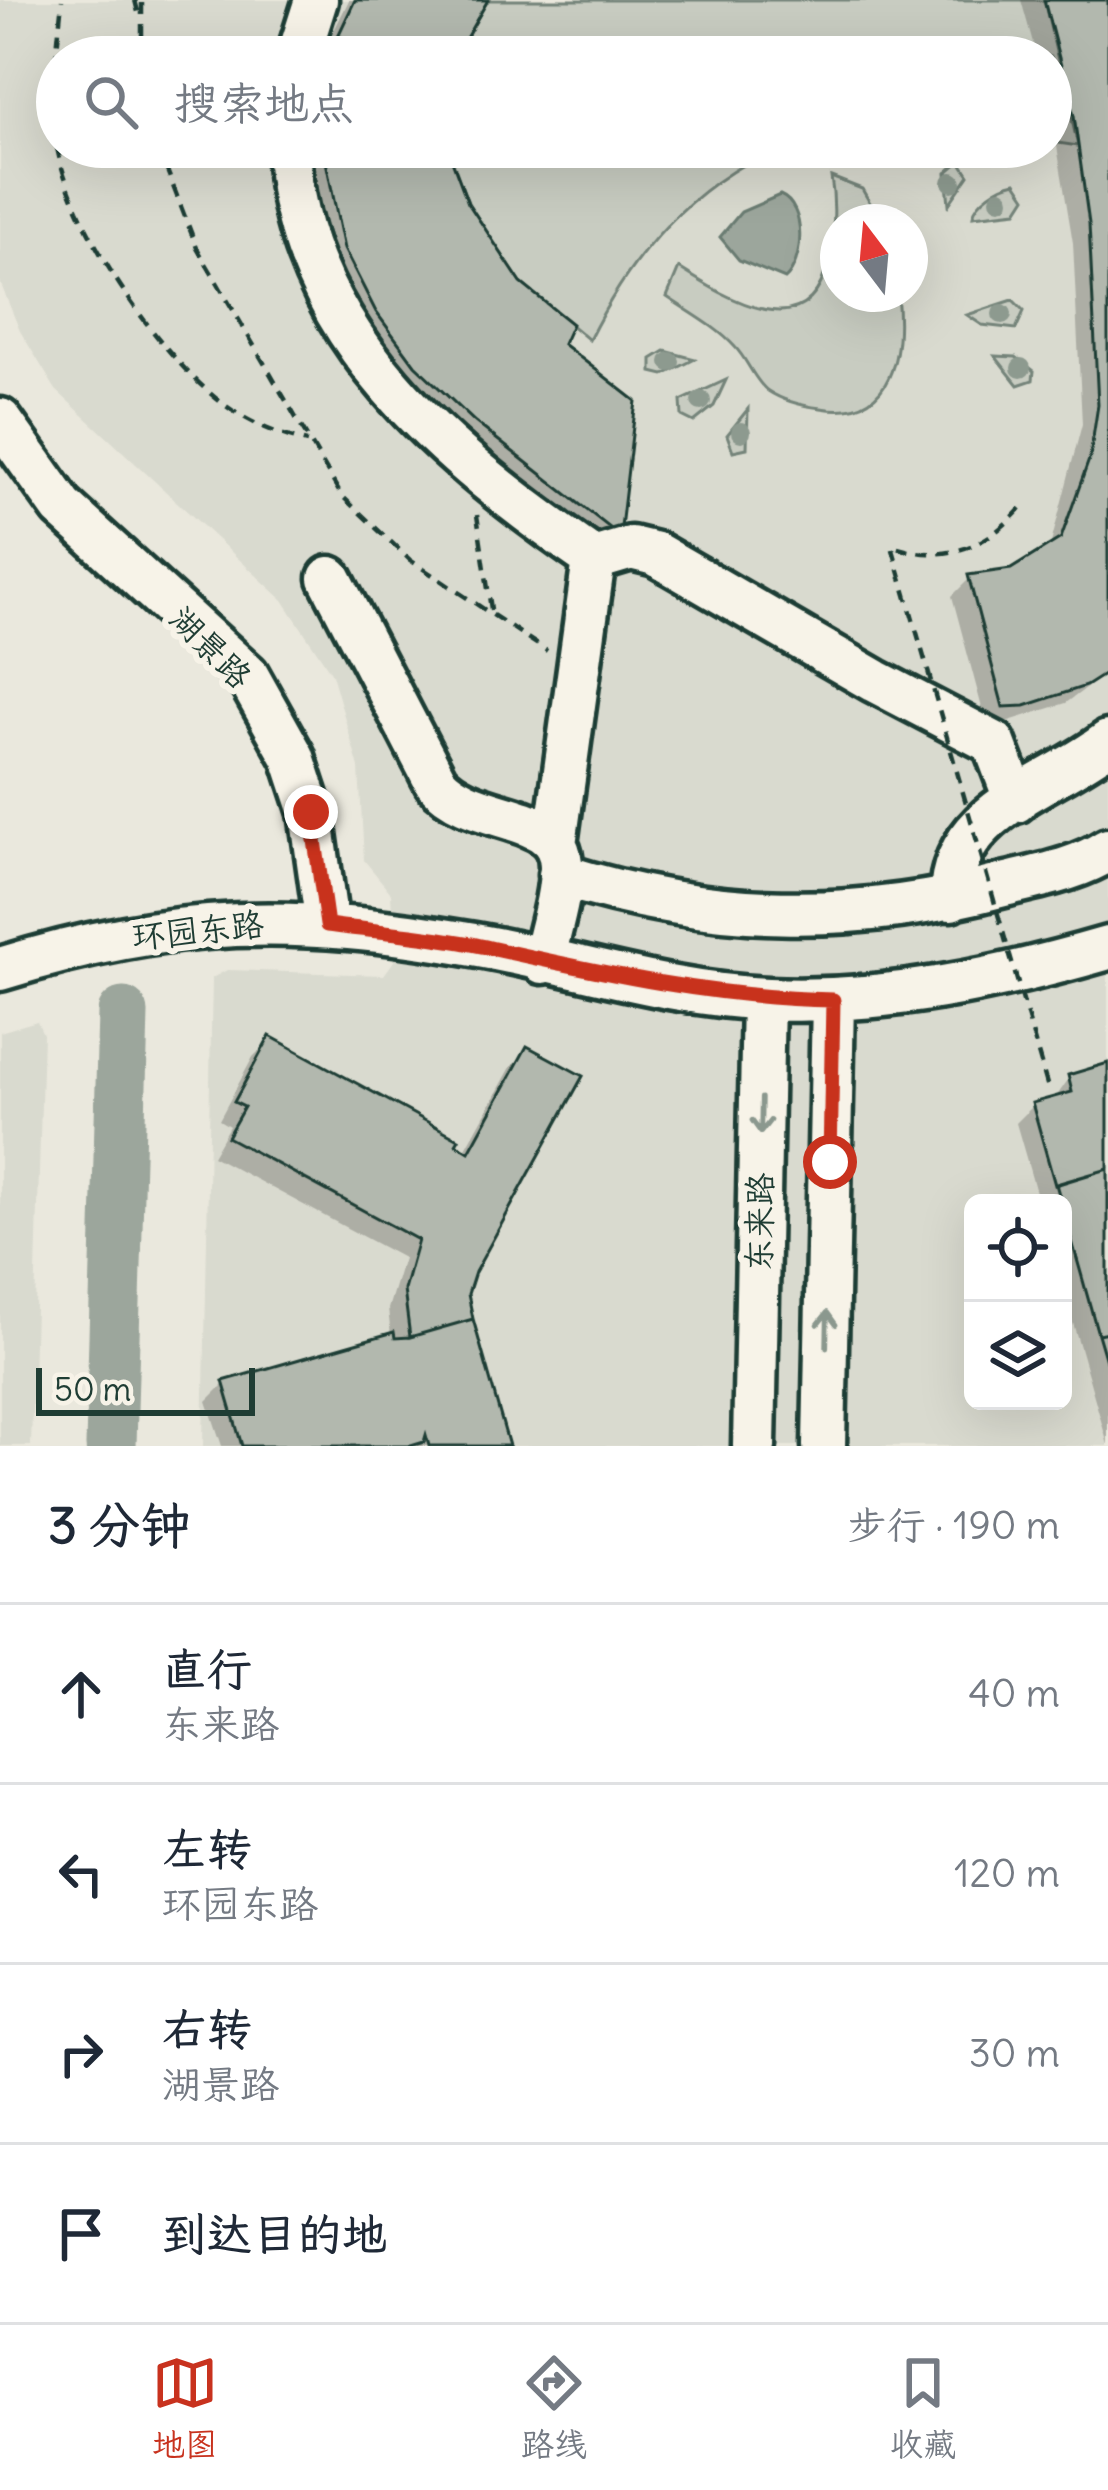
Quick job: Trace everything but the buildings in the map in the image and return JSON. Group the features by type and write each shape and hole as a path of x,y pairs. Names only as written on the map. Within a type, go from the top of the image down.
{"street":[{"path":"305,36 316,0"},
{"path":"292,168 306,253 338,322 416,413 470,464 594,560"},
{"name":"湖景路","path":"0,420 62,508 247,675 293,757 311,812 327,925"},
{"path":"594,560 632,548 656,554 875,681 994,743 1016,801"},
{"path":"543,962 594,560"},
{"path":"330,578 445,793 473,811 540,828 557,860 649,900 741,913 854,914 951,899 1080,864 1108,850"},
{"path":"951,899 954,865 970,833 1108,742"},
{"name":"环园东路","path":"0,969 76,946 194,924 327,925 478,945 543,962 763,999 833,1000 935,989 1108,948"},
{"name":"东来路","path":"754,1446 763,999"},
{"path":"824,1446 833,1000"}],"path":[{"path":"58,36 62,0"},
{"path":"139,0 141,36"},
{"path":"64,168 77,207 101,249 188,372 247,419 309,442"},
{"path":"166,168 196,248 309,442 365,521 492,616 579,665"},
{"path":"470,464 492,616"},
{"path":"1021,508 992,536 957,552 912,553 892,546 1048,1088"}],"shaded area":[{"path":"0,0 1108,0 1108,1446 203,1446 212,978 227,970 384,975 394,961 391,893 364,860 359,768 332,674 283,600 56,390 20,331 0,282"},
{"path":"488,0 1044,0 1052,36 467,36"},
{"path":"454,168 738,168 666,226 624,279 589,340 521,283 468,203"},
{"path":"964,168 969,175 949,204 946,173"},
{"path":"831,177 862,189 871,204 833,204"},
{"path":"1016,182 1026,197 1017,211 973,216 990,194"},
{"path":"780,195 795,210 800,235 796,260 785,279 739,260 720,237 741,212"},
{"path":"679,268 765,310 804,304 820,283 820,312 898,312 889,377 865,404 821,408 780,398 759,382 728,340 667,297"},
{"path":"1013,300 1024,311 1016,329 982,325 967,315"},
{"path":"665,351 695,359 664,375 652,372 652,359"},
{"path":"995,356 1016,357 1034,371 1033,380 1018,385"},
{"path":"726,380 714,406 694,422 682,416 681,401"},
{"path":"748,409 747,448 733,451 727,435"},
{"path":"37,1021 43,1034 31,1446 0,1446 0,1032"}],"waterway":[{"path":"111,1446 123,1013"}],"route":[{"path":"311,812 327,925 478,945 586,973 703,992 833,1000 830,1162"}]}
